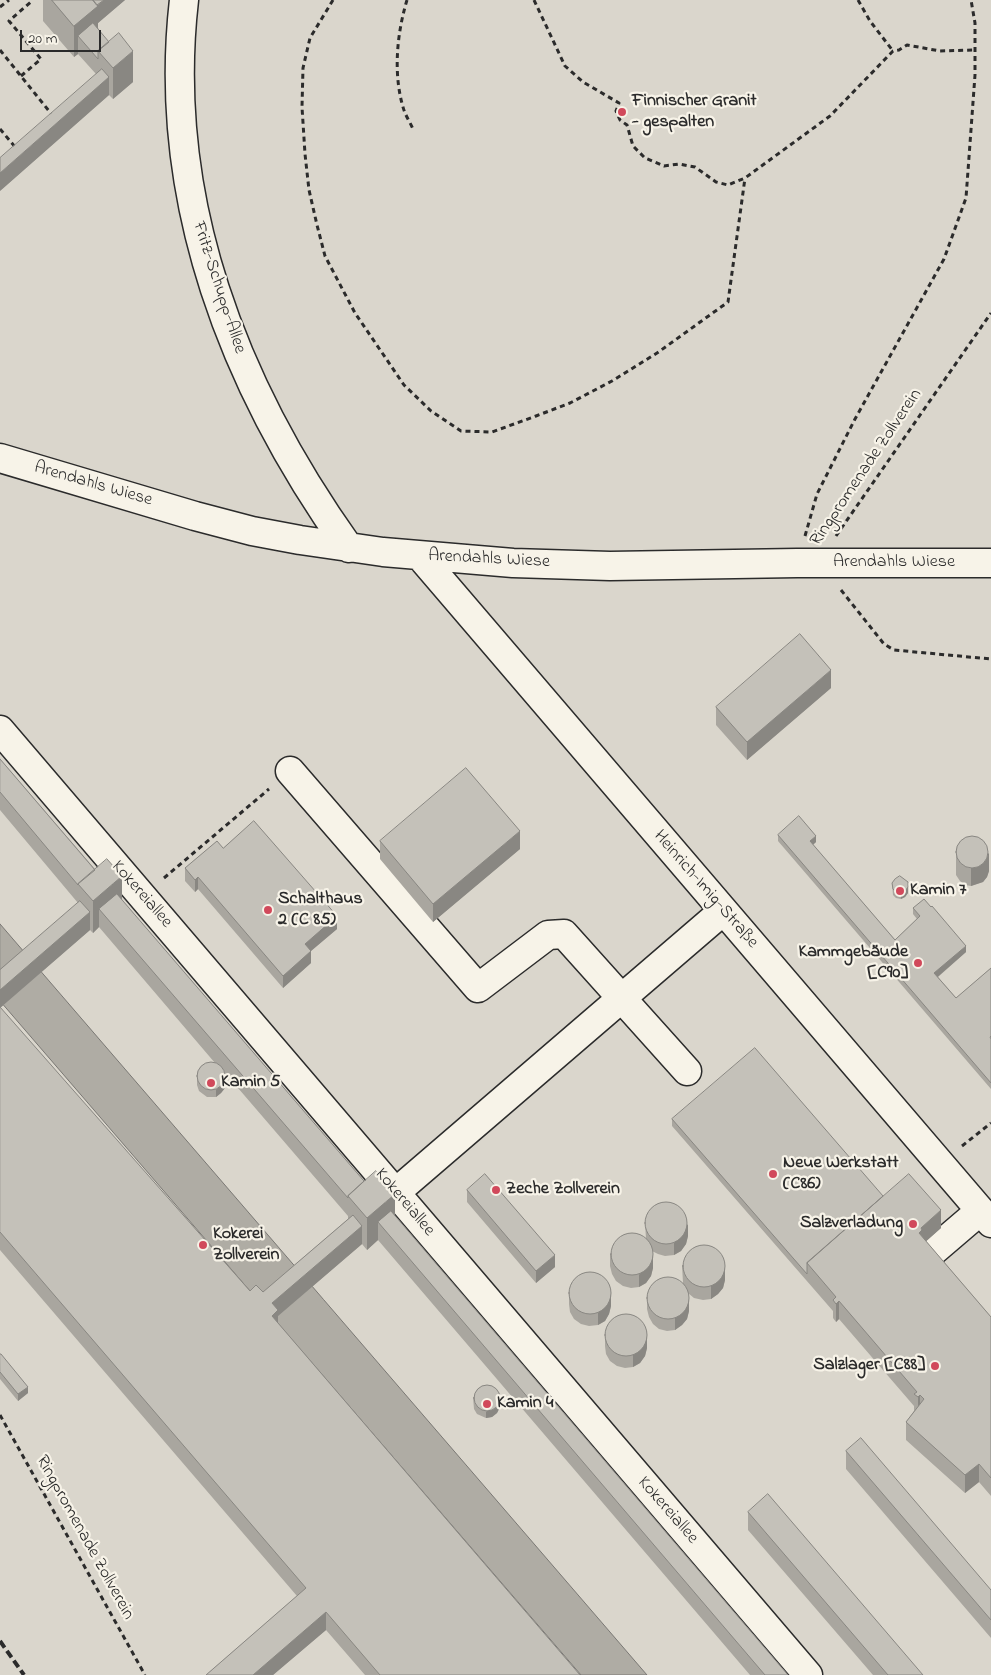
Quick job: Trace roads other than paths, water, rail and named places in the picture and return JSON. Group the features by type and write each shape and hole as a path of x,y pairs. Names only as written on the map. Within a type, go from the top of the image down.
{"street":[{"name":"Fritz-Schupp-Allee","path":"184,0 180,56 183,130 191,195 206,259 227,324 246,373 273,427 301,476 321,509 349,548"},
{"name":"Arendahls Wiese","path":"0,458 252,531 349,548 420,556 514,563 610,566 991,563"},
{"name":"Heinrich-Imig-Straße","path":"420,556 986,1217"},
{"name":"Kokereiallee","path":"0,730 808,1675"},
{"path":"290,771 478,988 548,935 564,934 687,1071"},
{"path":"396,1193 724,911"},
{"path":"925,1258 986,1217"}],"railway":[{"path":"0,1641 24,1675"}],"place":[{"name":"Finnischer Granit - gespalten","path":"622,112"},
{"name":"Kamin 7","path":"900,891"},
{"name":"Schalthaus 2 (C 85)","path":"268,910"},
{"name":"Kammgebäude [C90]","path":"918,963"},
{"name":"Kamin 5","path":"211,1083"},
{"name":"Neue Werkstatt (C86)","path":"773,1174"},
{"name":"Zeche Zollverein","path":"496,1190"},
{"name":"Salzverladung","path":"913,1224"},
{"name":"Kokerei Zollverein","path":"203,1245"},
{"name":"Salzlager [C88]","path":"935,1366"},
{"name":"Kamin 4","path":"487,1404"}]}
